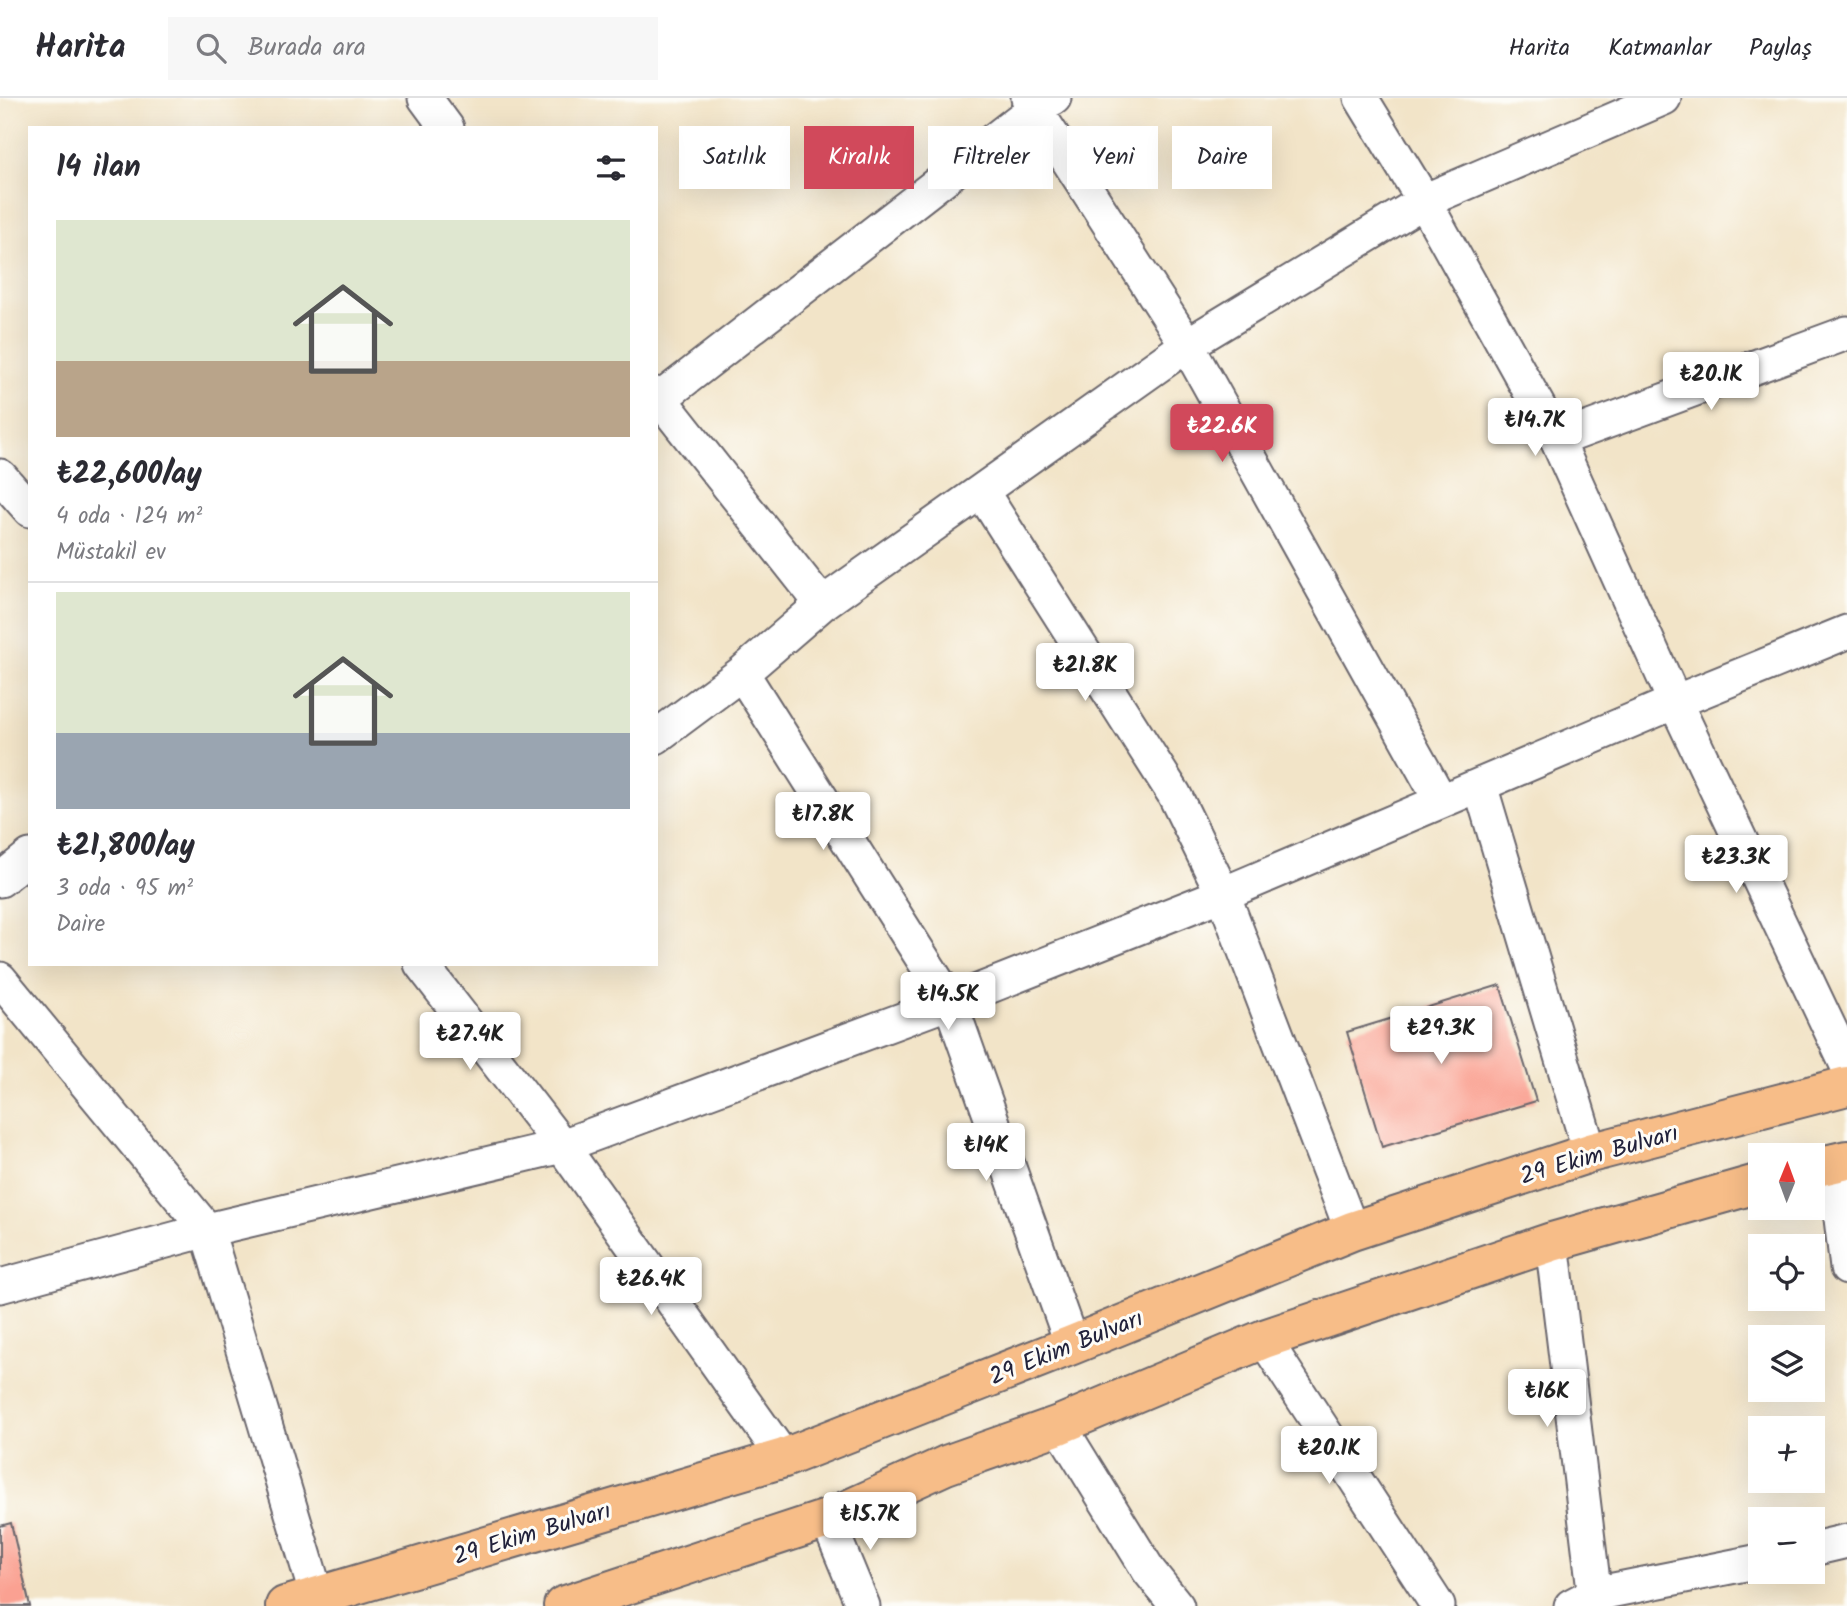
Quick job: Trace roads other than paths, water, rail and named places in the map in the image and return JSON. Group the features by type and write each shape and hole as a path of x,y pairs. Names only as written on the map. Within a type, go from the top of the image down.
{"main road":[{"name":"29 Ekim Bulvarı","path":"301,1602 784,1458 1352,1231 1590,1153 1847,1086"},
{"path":"564,1606 827,1519 946,1465 1059,1425 1264,1339 1552,1242 1748,1186"}],"street":[{"path":"425,98 446,126"},
{"path":"1360,98 1424,201 1557,440 1675,702 1847,1065"},
{"path":"658,736 742,673 822,604 1187,345 1424,201 1664,98"},
{"path":"822,604 659,396 1040,101 1187,345 1441,801"},
{"path":"1557,440 1847,333"},
{"path":"0,476 28,508"},
{"path":"982,492 1174,794 1223,894 1352,1231"},
{"path":"0,1286 207,1230 562,1146 950,1002 1223,894 1847,632"},
{"path":"742,673 950,1002 1072,1345"},
{"path":"1480,785 1590,1153"},
{"path":"0,880 28,858"},
{"path":"423,966 562,1146 784,1458"},
{"path":"0,979 207,1230 301,1602"},
{"path":"1831,1163 1847,1268"},
{"path":"1552,1242 1587,1602 1748,1564"},
{"path":"1264,1339 1438,1606"},
{"path":"1059,1425 1149,1571 1177,1606"},
{"path":"827,1519 863,1606"},
{"path":"1825,1546 1847,1541"}]}
